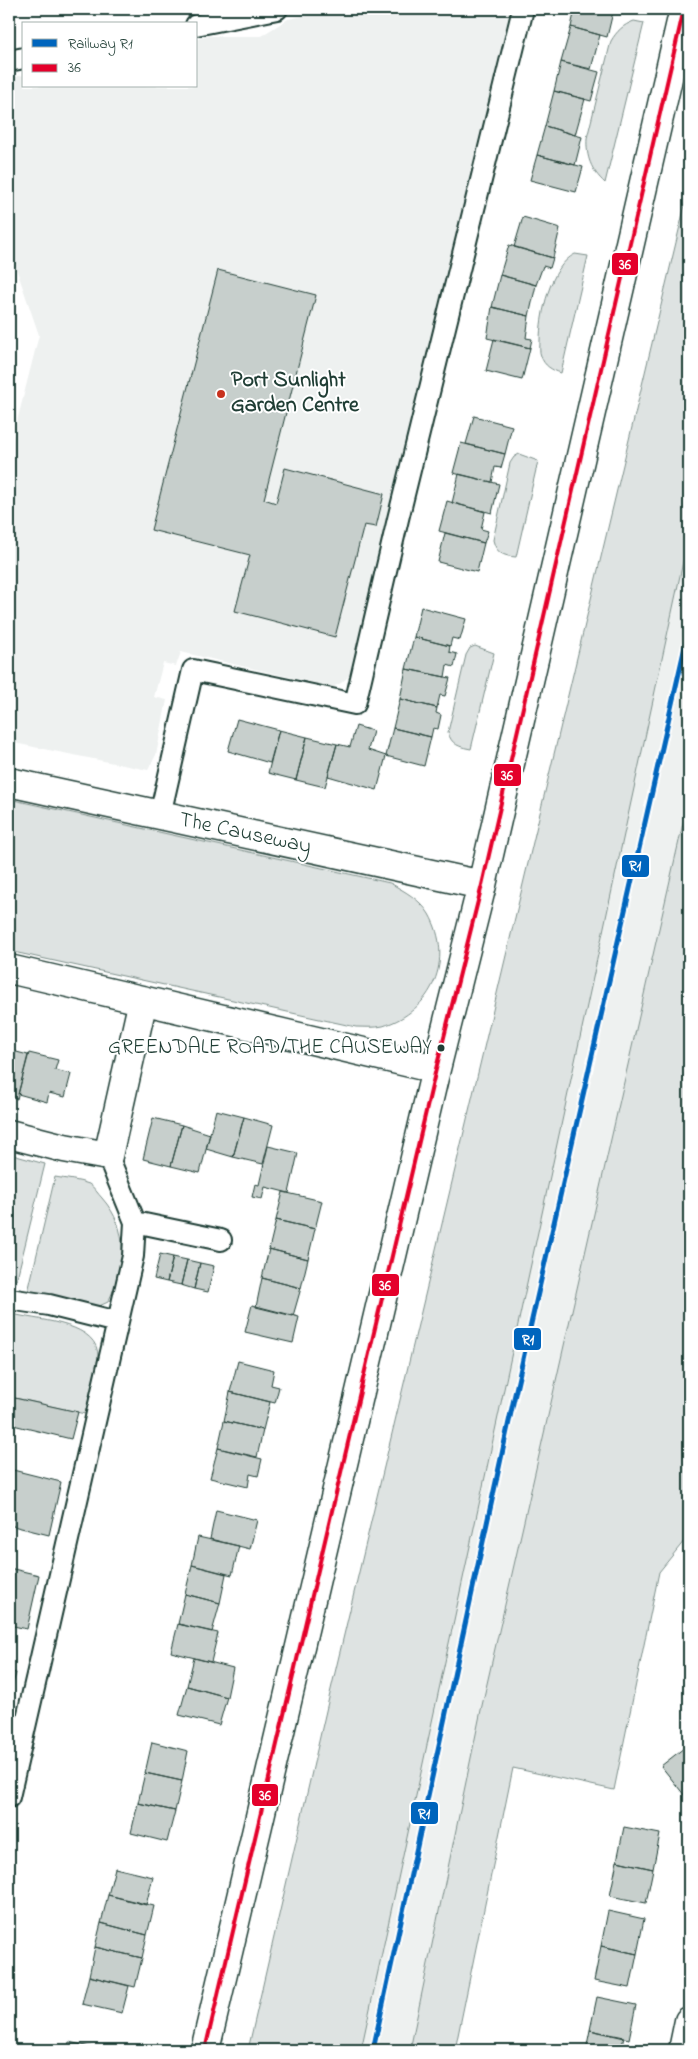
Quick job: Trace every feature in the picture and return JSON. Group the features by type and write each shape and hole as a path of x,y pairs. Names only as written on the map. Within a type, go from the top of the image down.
{"street":[{"path":"205,2050 436,1069 482,885 684,9"},
{"name":"The Causeway","path":"9,782 482,885"},
{"path":"9,969 436,1069"},
{"path":"9,1134 64,1148 108,1156 143,1000"},
{"path":"683,2050 689,2021"}],"lane":[{"path":"198,24 277,9"},
{"path":"160,815 193,670 355,704 398,519 523,9"},
{"path":"9,61 22,58"},
{"path":"9,1797 133,1256 134,1222 108,1156"},
{"path":"134,1222 221,1240"},
{"path":"9,1299 50,1305 117,1322"}],"shaded area":[{"name":"Port Sunlight Garden Centre","path":"341,9 509,9 511,13 352,669 348,677 333,687 181,652 176,666 163,663 154,697 167,700 156,755 148,770 9,742 9,453 39,335 14,262 9,255 9,78 22,75 22,88 198,88 198,39 209,36 261,36 288,19"},
{"path":"634,21 644,23 605,183 590,163 587,151 587,138 611,41 621,29"},
{"path":"689,188 689,534 361,2050 248,2050 328,1702"},
{"path":"689,203 689,1042 513,1768 455,2050 257,2050"},
{"path":"575,254 588,256 561,373 549,367 542,359 540,354 540,330 544,305 553,280 566,260"},
{"path":"519,454 538,461 516,557 507,556 498,551 493,540 510,463"},
{"path":"475,646 494,653 471,749 454,743 448,732 466,655 470,648"},
{"path":"689,797 689,1535 659,1572 614,1790 513,1768 455,2050 410,2050 481,1710"},
{"path":"9,799 390,883 406,892 429,914 436,931 440,949 439,966 434,982 426,996 415,1009 400,1019 380,1027 356,1027 9,951"},
{"path":"9,1154 45,1164 14,1290 9,1288"},
{"path":"55,1177 91,1185 111,1210 121,1235 122,1248 119,1275 108,1302 95,1308 28,1292"},
{"path":"17,1315 68,1326 90,1337 96,1346 98,1358 95,1379 85,1414 11,1397 9,1403 9,1316"}],"building":[{"path":"575,9 622,9 621,14 613,12 607,37 571,27"},
{"path":"571,27 600,35 591,69 561,62"},
{"path":"561,62 599,72 591,101 554,91"},
{"path":"554,91 585,99 575,135 545,126"},
{"path":"545,126 582,137 575,165 537,155"},
{"path":"537,155 583,167 576,192 530,180"},
{"path":"523,217 560,228 553,258 514,247"},
{"path":"509,245 553,258 550,268 543,266 536,285 500,275"},
{"path":"218,270 316,295 264,499 276,503 285,468 384,494 376,527 364,525 335,637 235,611 250,555 151,530"},
{"path":"500,275 536,285 529,316 492,307"},
{"path":"492,307 529,316 526,338 532,339 530,348 487,338"},
{"path":"494,339 530,348 522,380 486,371"},
{"path":"474,416 512,426 505,454 466,444"},
{"path":"461,443 505,454 501,468 495,467 492,482 453,473"},
{"path":"459,474 499,484 492,513 452,503"},
{"path":"447,501 485,512 481,529 488,531 484,543 439,531"},
{"path":"445,533 484,543 477,572 438,562"},
{"path":"421,607 466,619 460,640 452,638 450,646 414,637"},
{"path":"414,637 450,646 449,652 457,654 454,667 447,665 445,677 406,669"},
{"path":"406,669 450,678 445,696 440,695 437,708 400,699"},
{"path":"400,699 437,708 436,713 441,715 438,729 433,728 431,737 393,728"},
{"path":"237,719 279,730 270,763 228,751"},
{"path":"356,726 373,731 368,750 386,756 377,790 328,776 337,744 350,747"},
{"path":"393,728 431,737 424,766 386,756"},
{"path":"279,730 307,737 296,780 268,773"},
{"path":"307,737 337,744 325,787 296,780"},
{"path":"9,1050 28,1055 17,1099 9,1097"},
{"path":"29,1053 58,1060 55,1070 71,1074 65,1097 49,1093 47,1102 18,1094"},
{"path":"216,1110 244,1117 233,1157 206,1149"},
{"path":"244,1117 273,1125 263,1164 233,1157"},
{"path":"153,1118 182,1125 171,1166 143,1159"},
{"path":"182,1125 210,1134 200,1173 171,1166"},
{"path":"268,1146 298,1153 289,1193 265,1187 262,1199 252,1197 255,1184 259,1185"},
{"path":"283,1192 322,1201 315,1229 276,1220"},
{"path":"276,1220 315,1229 308,1259 269,1249"},
{"path":"269,1249 308,1259 301,1288 262,1278"},
{"path":"160,1254 173,1257 167,1282 154,1279"},
{"path":"173,1257 187,1260 181,1285 167,1282"},
{"path":"187,1260 200,1263 194,1289 181,1285"},
{"path":"200,1263 214,1266 208,1292 194,1289"},
{"path":"262,1278 301,1288 293,1316 256,1307"},
{"path":"252,1305 299,1317 293,1343 245,1332"},
{"path":"238,1361 274,1370 271,1385 279,1387 275,1403 230,1392"},
{"path":"230,1392 270,1402 263,1430 224,1421"},
{"path":"10,1397 78,1412 71,1439 9,1424"},
{"path":"224,1421 263,1430 257,1457 218,1448"},
{"path":"218,1448 262,1459 258,1476 250,1474 248,1487 210,1478"},
{"path":"9,1469 61,1482 49,1535 9,1525"},
{"path":"216,1510 257,1520 250,1549 210,1539"},
{"path":"198,1537 239,1546 232,1575 192,1565"},
{"path":"192,1565 226,1574 220,1603 185,1594"},
{"path":"9,1568 39,1575 27,1629 9,1625"},
{"path":"185,1594 220,1603 212,1632 178,1624"},
{"path":"178,1624 218,1633 211,1662 171,1652"},
{"path":"194,1658 233,1668 227,1697 187,1686"},
{"path":"9,1671 16,1673 9,1699"},
{"path":"187,1686 227,1697 219,1725 179,1715"},
{"path":"152,1742 188,1751 182,1781 145,1773"},
{"path":"689,1744 689,1801 661,1766"},
{"path":"145,1773 182,1781 175,1811 138,1803"},
{"path":"138,1803 175,1811 167,1842 131,1833"},
{"path":"624,1827 660,1834 653,1869 617,1861"},
{"path":"617,1861 653,1869 646,1903 610,1896"},
{"path":"115,1868 153,1877 146,1905 108,1895"},
{"path":"108,1895 154,1906 147,1935 101,1923"},
{"path":"608,1911 644,1919 637,1954 601,1946"},
{"path":"101,1923 147,1935 142,1958 95,1947"},
{"path":"601,1946 637,1954 630,1988 594,1981"},
{"path":"95,1947 142,1958 135,1987 89,1976"},
{"path":"89,1976 129,1986 122,2013 82,2004"},
{"path":"597,1997 636,2005 629,2039 590,2030"},
{"path":"590,2030 624,2037 621,2050 586,2050"},
{"path":"69,2042 90,2047 101,2050 67,2050"}],"rail line":[{"name":"R1","path":"373,2050 513,1403 689,629"}],"transit line":[{"name":"36","path":"205,2050 436,1069 482,885 684,9"}],"place":[{"name":"Port Sunlight Garden Centre","path":"221,394"},
{"name":"GREENDALE ROAD/THE CAUSEWAY","path":"441,1048"}]}
